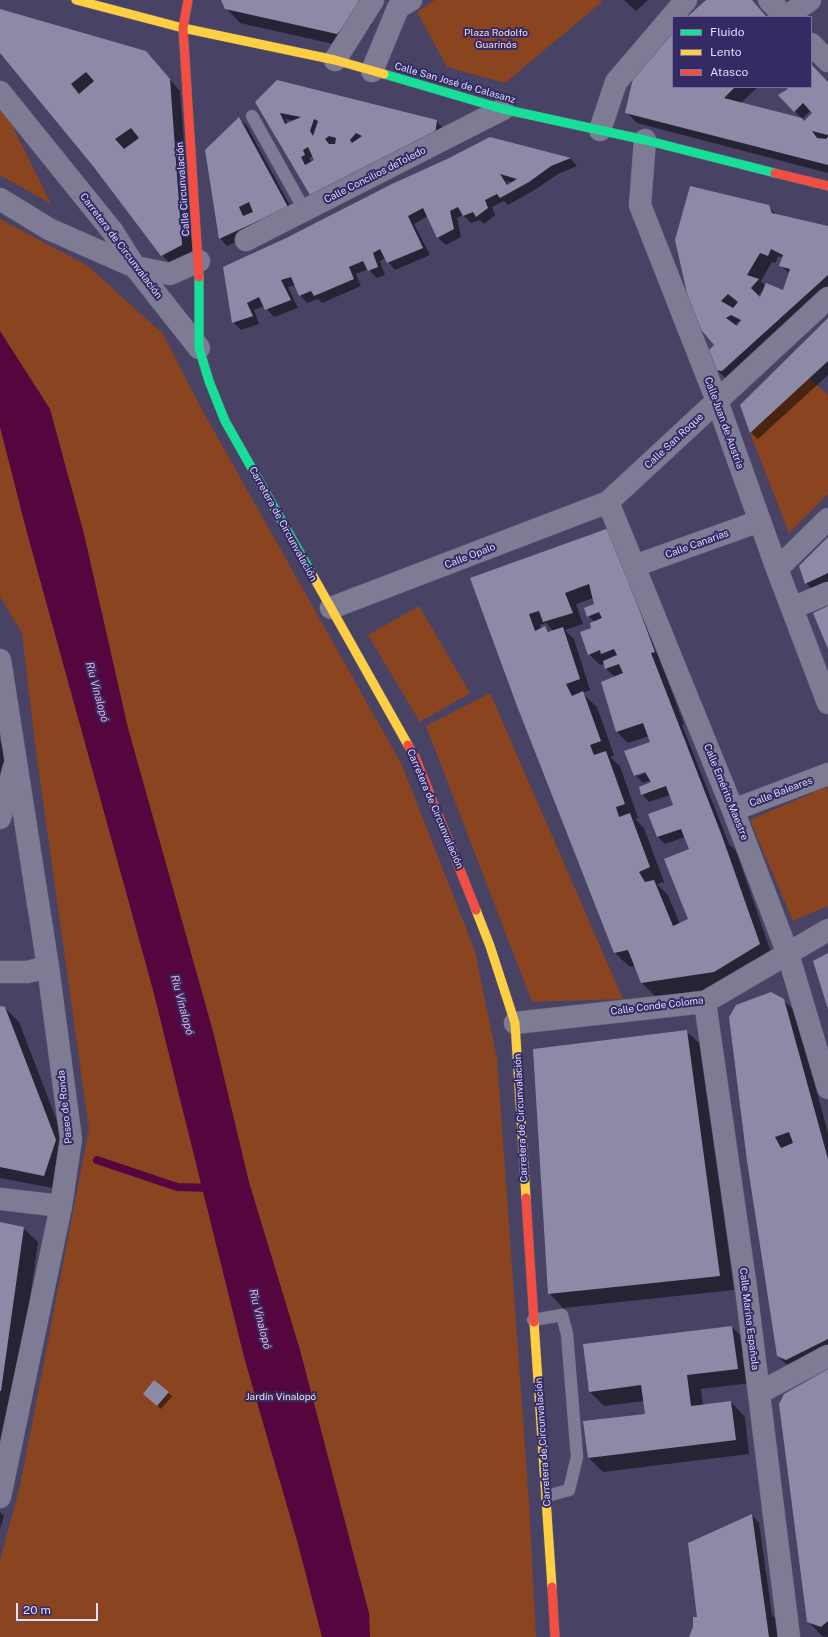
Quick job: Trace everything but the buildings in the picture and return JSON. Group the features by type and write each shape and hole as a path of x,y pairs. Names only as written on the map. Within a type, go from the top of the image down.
{"street":[{"name":"Calle San José de Calasanz","path":"76,0 130,8 183,28 335,60 503,109 645,140 828,186"},
{"name":"Calle Circunvalación","path":"188,0 183,28 199,261 198,348"},
{"path":"672,16 686,0"},
{"path":"768,0 785,16"},
{"path":"787,16 810,0"},
{"path":"335,60 373,1 404,4 372,71"},
{"path":"600,130 616,82 672,16"},
{"path":"812,45 828,61"},
{"name":"Carretera de Circunvalación","path":"0,92 113,232 135,267 198,348 209,381 226,421 415,757 490,946 515,1023 533,1320 547,1496 556,1637"},
{"name":"Calle Concilios deToledo","path":"246,240 503,109"},
{"name":"Calle Juan de Austria","path":"645,140 640,205 717,401 777,569 828,703"},
{"path":"0,199 49,229 135,267 170,274 199,261"},
{"name":"Calle San Roque","path":"608,502 828,298"},
{"name":"Calle Opalo","path":"331,608 608,502"},
{"name":"Calle Emérito Maestre","path":"608,502 734,810 788,954 828,1088"},
{"path":"777,569 828,519"},
{"name":"Calle Canarias","path":"634,566 760,521"},
{"path":"792,608 828,593"},
{"name":"Paseo de Ronda","path":"0,660 48,967 71,1139 61,1206 3,1467 0,1497"},
{"name":"Paseo de Ronda","path":"0,818 16,762"},
{"name":"Calle Baleares","path":"734,810 828,774"},
{"name":"Calle Conde Coloma","path":"515,1023 705,1002 828,930"},
{"path":"0,972 27,972 48,967"},
{"name":"Calle Marina Española","path":"705,1002 759,1394 789,1637"},
{"path":"0,1199 61,1206"},
{"path":"759,1394 828,1356"}],"lane":[{"path":"252,116 305,211"},
{"path":"533,1320 562,1315 567,1334 577,1457 569,1490 547,1496"}],"green space":[{"name":"Plaza Rodolfo Guarinós","path":"435,0 600,0 602,2 505,83 447,67 417,12"},
{"path":"0,109 9,119 51,204 0,175"},
{"name":"Jardín Vinalopó","path":"0,219 88,266 163,334 201,408 402,765 475,951 497,1058 529,1502 536,1637 0,1637 0,1560 20,1486 89,1129 36,751 22,633 0,597"},
{"path":"809,378 828,395 828,494 789,533 750,433"},
{"path":"419,606 470,693 420,722 368,635"},
{"path":"490,693 623,999 532,1002 426,726"},
{"path":"828,786 828,906 793,921 750,820"}],"water":[{"name":"Riu Vinalopó","path":"0,331 50,409 84,534 128,728 214,1035 249,1182 300,1350 369,1613 370,1637 322,1637 298,1544 244,1357 153,990 26,529 0,427"}],"waterway":[{"path":"97,1160 177,1187 212,1188"}],"traffic: fast":[{"path":"384,74 503,109 645,140 775,173"},
{"path":"199,277 199,348 209,381 225,421 313,576"}],"traffic: slow":[{"path":"76,0 183,28 335,60 384,74"},
{"path":"313,576 408,745"},
{"path":"476,910 490,946 515,1023 526,1198"},
{"path":"534,1322 552,1587"}],"traffic: jam":[{"path":"188,0 183,28 199,277"},
{"path":"775,173 828,186"},
{"path":"408,745 415,757 476,910"},
{"path":"526,1198 534,1322"},
{"path":"552,1587 555,1637"}]}
